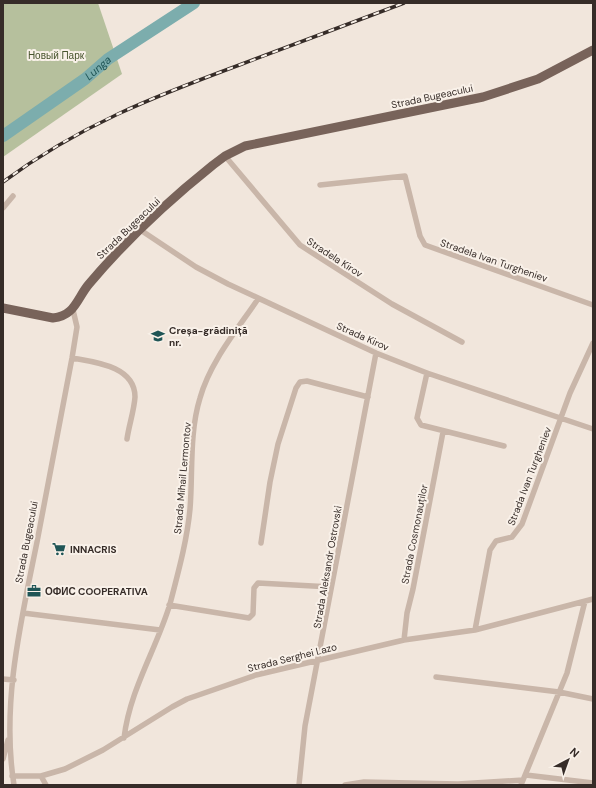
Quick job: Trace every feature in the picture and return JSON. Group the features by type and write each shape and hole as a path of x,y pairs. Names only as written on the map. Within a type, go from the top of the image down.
{"main road":[{"name":"Strada Bugeacului","path":"73,310 87,286 139,229 225,156 245,146 483,97 538,79 593,50"},
{"path":"3,308 53,318 62,317 73,310"}],"street":[{"name":"Stradela Kirov","path":"225,156 300,245 392,304 462,342"},
{"name":"Stradela Ivan Turgheniev","path":"320,185 405,176 420,236 425,245 593,305"},
{"path":"3,208 13,196"},
{"name":"Strada Kirov","path":"139,229 196,267 258,299 376,352 427,373 593,429"},
{"name":"Strada Mihail Lermontov","path":"124,738 126,717 131,700 169,605 184,544 190,510 194,433 200,398 209,375 258,299"},
{"name":"Strada Bugeacului","path":"14,785 9,736 10,706 23,613 77,327 73,310"},
{"name":"Strada Ivan Turgheniev","path":"476,630 490,550 496,541 512,536 522,524 560,418 593,343"},
{"name":"Strada Aleksandr Ostrovski","path":"299,785 305,726 319,659 331,587 376,352"},
{"path":"72,358 110,365 120,372 131,384 135,396 127,439"},
{"path":"427,373 417,418 420,425 443,432 504,446"},
{"path":"260,543 278,444 296,388 300,382 307,381 368,397"},
{"name":"Strada Cosmonauților","path":"404,640 406,613 414,584 443,432"},
{"path":"169,605 249,618 253,614 254,588 258,583 331,587"},
{"name":"Strada Serghei Lazo","path":"12,776 41,776 65,769 124,738 187,699 256,675 404,640 476,630 593,599"},
{"path":"524,780 559,692 573,651 585,601"},
{"path":"23,613 160,630"},
{"path":"436,677 559,692 593,699"},
{"path":"3,679 14,680"},
{"name":"Strada Bugeacului","path":"3,759 9,736"},
{"path":"41,776 46,785"},
{"path":"345,785 364,782 458,784 524,780 593,783"}],"green space":[{"name":"Новый Парк","path":"3,3 98,3 122,74 3,157"}],"waterway":[{"name":"Lunga","path":"3,136 85,79 108,59 194,3"}],"railway":[{"path":"3,182 60,144 118,114 178,88 404,3"}],"place":[{"name":"Creșa-grădiniță nr.","path":"158,336"},
{"name":"INNACRIS","path":"59,549"},
{"name":"ОФИС COOPERATIVA","path":"34,591"}]}
